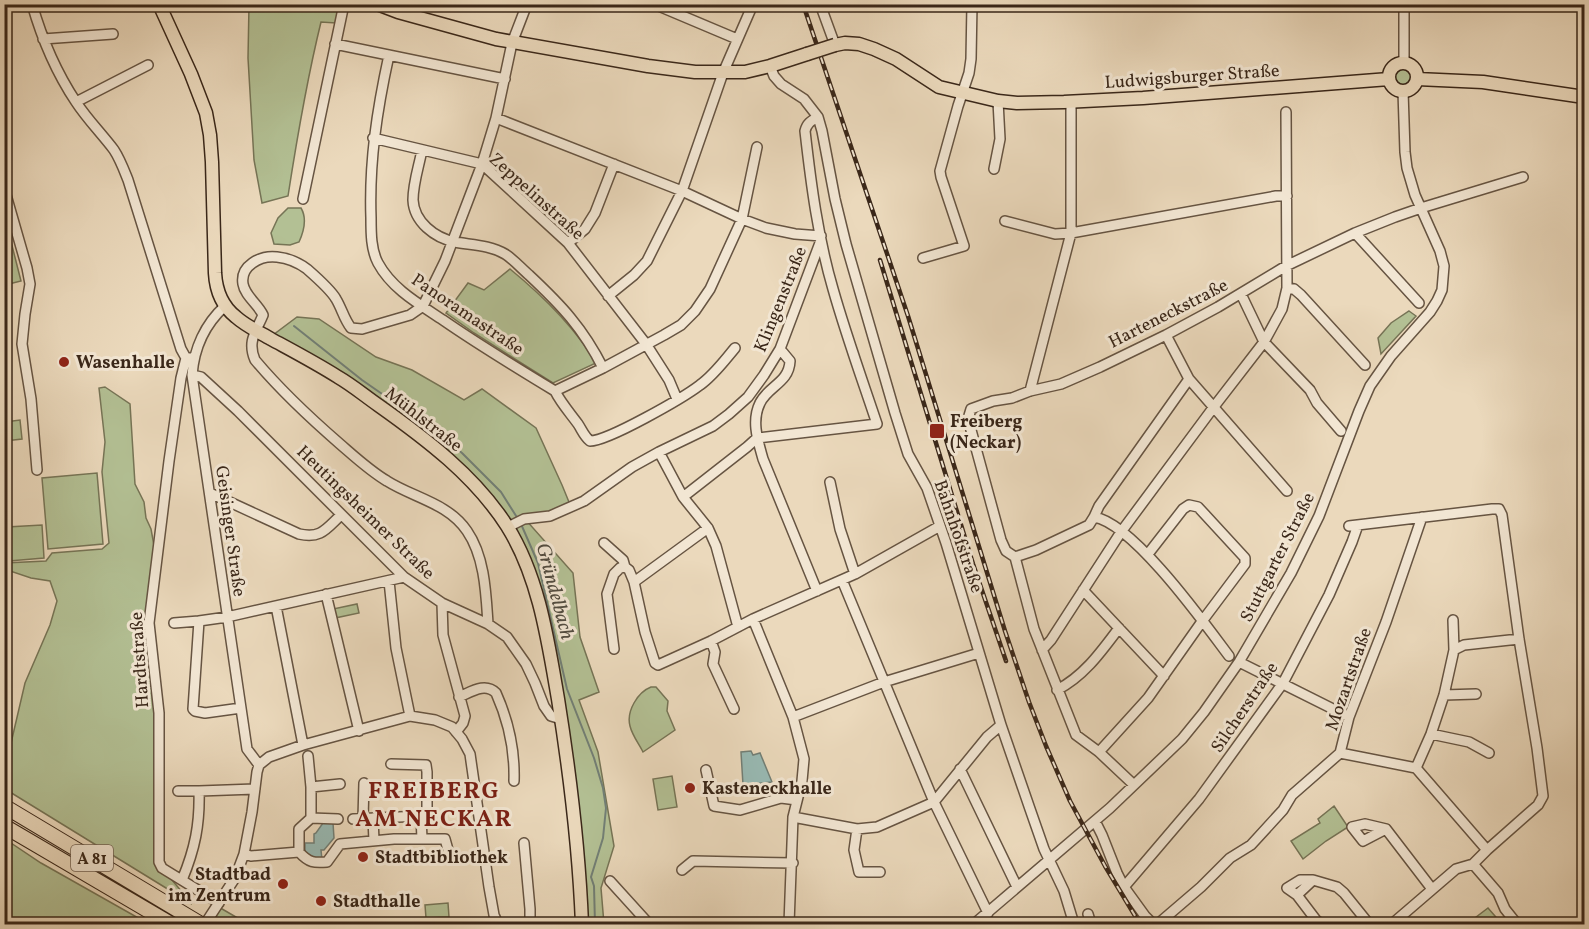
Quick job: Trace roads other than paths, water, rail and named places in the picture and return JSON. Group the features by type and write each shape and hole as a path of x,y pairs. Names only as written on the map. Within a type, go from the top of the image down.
{"highway":[{"name":"A 81","path":"4,806 203,924"},
{"name":"A 81","path":"4,826 171,924"}],"main road":[{"path":"159,4 206,113 212,162 215,273 216,283 225,306"},
{"name":"Ludwigsburger Straße","path":"377,4 512,43 695,72 745,72 835,45 859,44 896,58 939,87 963,94 1017,103 1071,102 1389,80"},
{"path":"1399,63 1414,68 1417,79 1414,86 1407,91 1393,87 1389,80 1390,72 1399,63"},
{"path":"1417,79 1483,82 1584,97"},
{"name":"Mühlstraße","path":"225,306 236,317 339,377 402,422 464,474 510,526 526,564 553,667 574,807 582,924"}],"street":[{"path":"32,4 51,58 76,102 115,152 128,180 181,350 189,358"},
{"path":"303,199 344,4"},
{"path":"488,624 481,567 473,540 463,525 437,504 387,481 321,428 255,360 251,346 263,315 260,307 243,288 242,278 246,269 255,260 277,257 289,260 307,270 335,297 351,328 362,329 410,315 423,306 453,242 482,164 505,79 512,43 527,4"},
{"path":"654,4 737,39"},
{"path":"608,296 647,261 682,192 723,73 753,4"},
{"path":"820,4 835,45"},
{"path":"923,258 964,246 940,171 969,73 972,4"},
{"path":"1404,4 1404,63"},
{"path":"43,39 113,34"},
{"path":"335,44 505,79"},
{"name":"Panoramastraße","path":"389,55 373,138 370,202 374,254 378,263 399,289 461,332 555,391 558,399 590,441 613,434 677,399"},
{"path":"76,102 148,65"},
{"name":"Bahnhofstraße","path":"770,66 774,76 781,84 804,99 818,117 846,244 892,405 908,454 927,488 1029,809 1064,891 1074,924"},
{"name":"Stuttgarter Straße","path":"974,924 1095,821 1182,739 1239,662 1279,595 1310,535 1370,386 1391,356 1437,301 1442,291 1444,266 1407,168 1403,91"},
{"path":"994,169 1000,139 998,101"},
{"path":"1030,391 1071,234 1071,102"},
{"path":"1042,650 1051,640 1121,532 1264,342 1282,309 1287,288 1286,112"},
{"name":"Klingenstraße","path":"510,526 524,519 550,516 584,501 632,467 713,426 748,397 780,349 821,238 813,200 805,131 809,122 818,117"},
{"path":"495,118 614,164 766,228 821,238 832,287 878,424 757,438 683,497"},
{"name":"Zeppelinstraße","path":"373,138 482,164 568,243 646,344 669,380 677,399"},
{"path":"555,391 603,368 681,325 695,311 710,289 742,219 757,147"},
{"path":"422,150 415,178 413,201 423,225 432,233 453,242 475,245 505,254 574,321 592,345 603,368"},
{"path":"568,243 585,229 595,213 614,164"},
{"name":"Harteneckstraße","path":"1015,557 1006,551 1001,540 968,419 971,409 1061,384 1100,367 1166,335 1286,267 1355,233 1421,208 1523,177"},
{"path":"4,188 30,284 22,344 31,399 37,470"},
{"path":"1005,221 1055,234 1071,234 1276,196 1287,196"},
{"path":"1355,233 1419,303"},
{"path":"1287,288 1294,289 1301,295 1365,365"},
{"path":"1241,294 1264,342 1310,390 1317,403 1341,431"},
{"name":"Geisinger Straße","path":"225,306 214,316 189,358 247,749 259,765"},
{"path":"1166,335 1190,379 1287,491"},
{"path":"677,399 700,385 720,367 735,348"},
{"path":"780,349 790,361 790,368 786,376 760,400 756,412 757,438 763,459 817,591"},
{"name":"Hardtstraße","path":"182,880 162,868 159,862 159,713 149,623 181,378 189,358"},
{"name":"Heutingsheimer Straße","path":"192,375 201,377 404,577 442,603 488,624 507,637 536,683 544,706 551,716 561,719"},
{"path":"1134,785 1099,752 1076,735 1034,629 1015,557 1089,525 1098,506 1190,379"},
{"path":"658,452 683,497 708,528 716,546 738,627"},
{"path":"830,482 840,529 855,574"},
{"path":"210,493 299,534 309,536 316,536 341,515"},
{"path":"1099,752 1148,698 1245,564 1245,558 1198,507 1190,505 1183,509 1148,555"},
{"path":"1398,922 1456,869 1473,864 1538,805 1543,795 1538,748 1519,639 1502,515 1499,509 1422,517"},
{"path":"1094,517 1102,518 1148,555 1203,620 1229,656"},
{"name":"Silcherstraße","path":"1124,887 1199,799 1283,683 1329,595 1352,542 1353,525 1422,517"},
{"name":"Mozartstraße","path":"1155,924 1201,887 1230,858 1251,845 1283,810 1292,795 1340,753 1349,717 1386,622 1422,517"},
{"path":"604,543 623,560 625,567 629,570 634,582 645,632 655,663 658,664 855,574 940,526"},
{"path":"634,582 708,528"},
{"path":"614,649 607,594 614,574 620,568 625,567"},
{"path":"174,623 227,617 404,577"},
{"path":"842,580 934,802 988,913"},
{"path":"388,581 396,648 410,716"},
{"path":"1083,590 1164,676"},
{"path":"326,594 359,731"},
{"path":"442,603 443,635 465,716 456,732"},
{"path":"276,606 303,745"},
{"path":"753,619 793,717 804,759 802,782 793,817 789,924"},
{"path":"1416,768 1431,735 1444,695 1454,650 1453,620"},
{"path":"199,621 193,709 205,713 241,708"},
{"path":"1057,690 1070,683 1096,659 1119,628"},
{"path":"1454,650 1464,645 1519,639"},
{"path":"711,641 715,652 713,664 734,709"},
{"path":"793,717 884,682 979,653"},
{"path":"1239,662 1349,717"},
{"path":"459,697 485,687 493,689 512,738 514,781"},
{"path":"1444,695 1476,694"},
{"path":"203,924 235,878 244,854 259,765 269,757 303,745 410,716 444,723 462,739 470,754 489,887 498,924"},
{"path":"793,817 858,829 877,827 934,802 987,737 1001,725"},
{"path":"1431,735 1469,742 1489,753"},
{"path":"1340,753 1416,768 1487,850"},
{"path":"308,756 311,818"},
{"path":"363,818 421,816 427,812 428,771 426,765 391,764"},
{"path":"960,769 1017,887"},
{"path":"706,770 714,806 740,810 781,798 797,800"},
{"path":"363,783 363,818 374,841"},
{"path":"311,787 340,784"},
{"path":"178,791 255,789"},
{"path":"199,791 197,838 182,880 218,904"},
{"path":"421,816 422,839"},
{"path":"338,819 311,818 299,829 299,852 313,863 327,861 340,844 445,839 450,857"},
{"path":"1095,821 1124,887 1145,916 1155,924"},
{"path":"858,829 854,850 859,872 880,872"},
{"path":"1386,829 1432,889"},
{"path":"524,843 530,924"},
{"path":"447,846 459,844"},
{"path":"244,854 251,856 299,852"},
{"path":"682,870 693,861 793,862"},
{"path":"1473,864 1498,894 1505,909 1517,924"},
{"path":"610,880 649,924"},
{"path":"1321,924 1297,895 1287,888 1300,880 1313,880 1337,887 1344,892 1369,924"},
{"path":"1088,914 1091,924"}],"water":[{"path":"751,751 753,755 760,753 772,782 743,785 741,752"},
{"path":"323,823 333,823 334,838 324,850 321,850 322,860 315,861 305,853 305,843 314,843 314,834"}],"waterway":[{"name":"Gründelbach","path":"294,326 362,380 434,430 462,453 501,492 518,519"},
{"name":"Gründelbach","path":"521,524 538,563 567,689 603,788 606,808 603,838 591,877 594,886 595,924"}],"railway":[{"path":"803,4 908,316 1029,702 1070,801 1140,924"},
{"path":"880,260 973,564 1006,661"}],"place":[{"name":"Wasenhalle","path":"64,362"},
{"name":"Freiberg (Neckar)","path":"937,431"},
{"name":"Kasteneckhalle","path":"690,788"},
{"name":"Stadtbibliothek","path":"363,857"},
{"name":"Stadtbad im Zentrum","path":"283,884"},
{"name":"Stadthalle","path":"321,901"}],"district":[{"name":"FREIBERG AM NECKAR","path":"434,804"}]}
